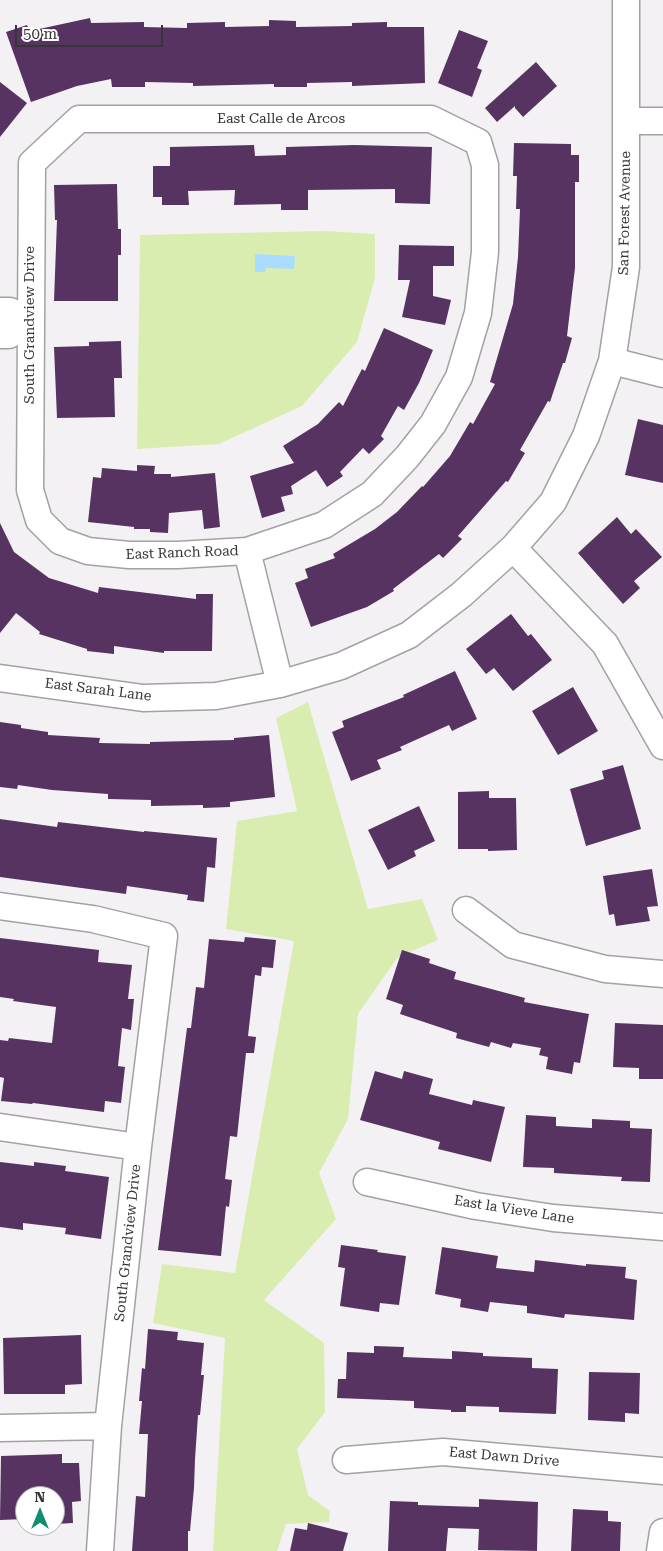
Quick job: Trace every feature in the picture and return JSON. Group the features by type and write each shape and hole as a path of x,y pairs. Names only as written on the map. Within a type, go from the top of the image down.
{"street":[{"name":"San Forest Avenue","path":"513,548 552,502 586,436 612,360 626,266 626,0"},
{"name":"East Calle de Arcos","path":"79,118 431,118 478,142"},
{"name":"South Grandview Drive","path":"60,541 39,520 30,490 32,163 79,118"},
{"path":"626,121 663,121"},
{"name":"East Ranch Road","path":"60,541 88,551 129,555 178,555 246,551 324,525 372,494 407,457 433,424 459,377 478,313 485,252 485,165 478,142"},
{"path":"0,311 10,311 30,323 9,335 0,335"},
{"path":"612,360 663,374"},
{"path":"513,548 605,644 663,744"},
{"name":"East Sarah Lane","path":"0,678 143,698 216,696 280,684 341,666 409,635 461,595 513,548"},
{"path":"246,551 280,684"},
{"name":"South Grandview Drive","path":"0,906 93,919 164,936 138,1147 108,1426 100,1551"},
{"path":"466,910 513,945 605,969 663,974"},
{"path":"0,1127 138,1147"},
{"name":"East la Vieve Lane","path":"367,1182 476,1206 534,1215 663,1226"},
{"path":"0,1428 108,1426"},
{"name":"East Dawn Drive","path":"346,1460 442,1452 663,1471"},
{"path":"660,1551 663,1532"}],"green space":[{"path":"325,231 375,234 375,278 357,342 302,406 219,444 137,449 140,235"},
{"path":"308,702 368,909 422,899 438,940 398,957 358,1014 348,1119 319,1173 336,1219 264,1300 324,1343 325,1412 297,1449 308,1495 330,1511 329,1522 286,1524 277,1551 213,1551 225,1338 153,1323 162,1264 235,1273 294,941 226,929 237,821 297,811 276,718"}],"water":[{"path":"255,254 295,256 294,269 266,268 265,272 255,272"}],"building":[{"path":"90,18 91,23 144,22 144,27 187,28 187,23 225,22 225,27 269,26 269,20 296,21 296,27 352,26 352,23 387,22 387,27 424,27 425,83 352,86 352,82 307,83 307,87 274,87 274,84 193,86 193,83 145,82 145,87 112,87 111,79 77,86 31,102 6,32 27,25 30,31"},
{"path":"459,30 488,41 477,68 482,70 472,97 438,83"},
{"path":"536,62 557,86 523,117 515,106 497,122 485,108"},
{"path":"0,82 27,103 0,137"},
{"path":"514,143 571,144 571,155 579,155 579,182 575,182 575,268 567,336 572,338 565,363 563,363 550,402 548,401 520,450 525,453 508,482 506,481 458,536 462,539 443,558 439,554 393,589 394,591 367,607 311,627 295,583 308,578 305,569 335,558 333,554 375,529 397,512 423,487 450,456 470,422 473,424 495,384 490,382 513,304 518,257 520,209 516,209 517,176 513,176"},
{"path":"254,145 255,156 286,155 286,147 354,145 432,147 430,204 395,203 395,189 308,190 308,210 281,210 281,204 234,205 235,190 188,191 189,205 162,205 162,197 153,197 153,166 170,166 170,147"},
{"path":"117,184 118,229 121,229 121,255 118,255 118,301 54,301 57,220 55,220 54,185"},
{"path":"399,245 454,246 454,266 433,266 433,296 451,300 445,325 402,317 410,280 398,280"},
{"path":"384,328 433,350 419,383 404,410 398,406 381,436 384,439 369,454 363,448 340,472 343,476 327,487 316,470 291,486 293,494 281,497 285,511 262,518 250,476 294,463 283,446 318,424 339,402 343,406 362,369 365,371"},
{"path":"121,341 122,378 114,378 115,417 57,418 54,347 89,346 89,342"},
{"path":"638,419 663,425 663,483 625,475"},
{"path":"137,465 155,466 154,474 171,474 171,477 215,473 220,527 204,529 202,510 169,513 168,533 150,532 150,529 134,529 134,527 88,522 93,477 101,478 102,468 137,471"},
{"path":"617,517 631,534 636,529 662,557 634,581 640,588 623,604 578,553"},
{"path":"0,523 14,552 49,578 98,593 99,587 196,599 196,594 213,594 212,651 164,651 164,653 114,646 114,654 87,651 87,649 39,634 40,632 16,613 0,633"},
{"path":"511,614 528,636 531,634 552,660 513,691 494,668 486,674 466,649"},
{"path":"455,671 477,719 452,731 449,725 400,747 402,750 377,760 381,769 351,781 332,732 344,727 342,721 404,697 403,695"},
{"path":"573,687 598,731 558,755 532,711"},
{"path":"0,722 21,725 21,728 48,732 48,735 100,738 99,743 150,744 150,742 234,740 234,738 269,735 275,797 230,802 230,807 203,808 203,805 151,806 151,800 108,799 108,794 52,790 18,785 17,789 0,787"},
{"path":"623,765 641,829 586,846 570,789 604,779 602,771"},
{"path":"489,791 489,798 516,798 517,850 458,849 458,792"},
{"path":"419,806 435,841 414,851 416,856 388,870 368,830"},
{"path":"0,819 57,827 58,822 217,838 215,868 207,867 204,902 187,900 188,895 127,886 126,894 0,877"},
{"path":"652,869 658,906 647,907 650,921 616,926 614,914 609,915 603,876"},
{"path":"245,937 276,940 273,968 262,967 261,976 255,975 248,1036 256,1037 254,1053 246,1053 237,1137 230,1136 225,1179 232,1180 229,1207 226,1206 221,1256 158,1250 187,1028 191,1028 196,987 204,988 209,939 244,942"},
{"path":"0,938 99,950 98,962 132,965 128,999 134,999 131,1030 122,1028 118,1066 125,1067 121,1103 105,1101 104,1112 1,1101 4,1078 0,1077 0,1040 8,1041 9,1038 52,1043 56,1007 13,1001 14,999 0,997"},
{"path":"402,950 430,959 429,963 456,972 454,979 525,998 524,1002 589,1014 580,1063 574,1062 572,1074 546,1069 548,1057 539,1055 541,1048 513,1043 511,1048 491,1042 489,1047 456,1038 457,1033 400,1014 403,1005 386,999"},
{"path":"615,1023 663,1025 663,1079 639,1079 639,1068 613,1067"},
{"path":"375,1071 402,1079 404,1071 433,1079 429,1094 472,1105 473,1100 505,1107 491,1162 438,1149 440,1142 360,1120"},
{"path":"526,1115 556,1117 556,1126 592,1128 592,1119 630,1121 630,1128 652,1129 650,1182 621,1181 622,1177 554,1173 554,1168 523,1167"},
{"path":"0,1162 34,1166 34,1162 66,1166 65,1171 109,1177 101,1239 65,1234 66,1228 23,1223 23,1230 0,1227"},
{"path":"341,1245 406,1256 399,1305 380,1303 379,1312 340,1306 345,1268 338,1267"},
{"path":"442,1247 498,1256 496,1268 534,1272 535,1260 586,1266 586,1264 626,1267 625,1278 637,1280 634,1320 565,1314 564,1318 527,1313 527,1306 490,1302 488,1312 460,1307 461,1299 435,1294"},
{"path":"148,1329 178,1332 177,1340 204,1343 201,1375 204,1375 200,1415 198,1415 188,1551 132,1551 136,1496 145,1497 148,1434 139,1434 142,1401 139,1401 142,1368 145,1369"},
{"path":"81,1335 82,1384 65,1385 65,1394 4,1394 3,1338"},
{"path":"374,1346 404,1347 403,1357 452,1359 452,1351 483,1353 483,1356 532,1358 532,1368 558,1369 556,1414 499,1412 499,1407 466,1406 466,1412 451,1412 451,1410 414,1408 414,1401 337,1398 338,1379 346,1379 347,1352 374,1353"},
{"path":"589,1372 640,1373 639,1414 625,1413 625,1422 588,1420"},
{"path":"62,1454 62,1463 79,1463 81,1501 72,1502 73,1523 65,1523 65,1486 15,1486 15,1519 0,1520 1,1456"},
{"path":"479,1499 538,1502 537,1551 478,1550 479,1529 448,1528 446,1551 388,1551 390,1501 418,1502 418,1505 479,1507"},
{"path":"573,1509 608,1511 608,1521 621,1522 620,1551 571,1551"},
{"path":"308,1523 348,1533 343,1551 290,1551 295,1528 307,1530"}]}
